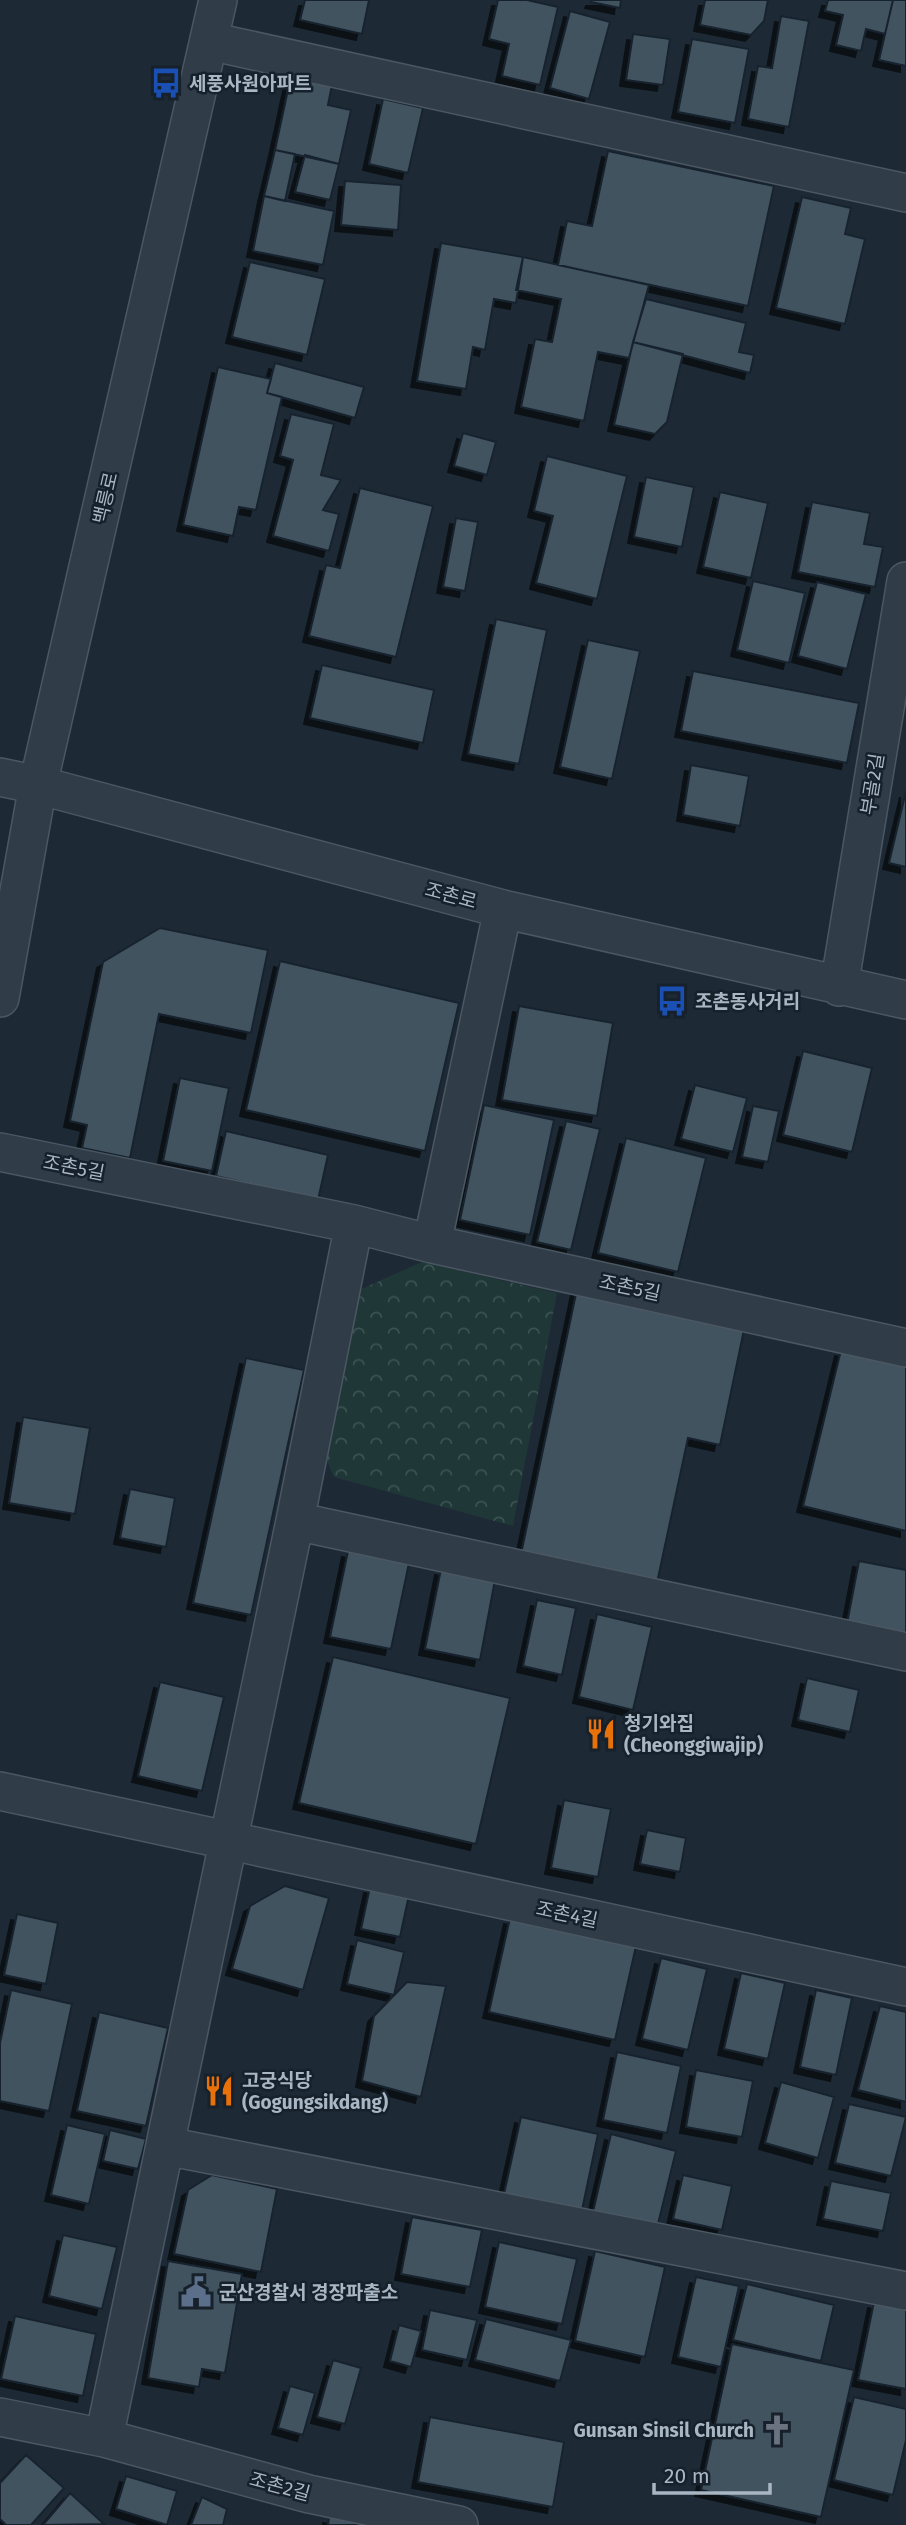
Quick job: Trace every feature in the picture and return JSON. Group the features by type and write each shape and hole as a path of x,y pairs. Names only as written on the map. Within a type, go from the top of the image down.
{"street":[{"name":"백릉로","path":"0,998 38,785 218,0"},
{"path":"209,41 906,193"},
{"name":"부골2길","path":"839,987 906,581"},
{"name":"조촌로","path":"0,777 503,909 906,1000"},
{"path":"432,1244 503,909"},
{"name":"조촌5길","path":"0,1152 354,1224 432,1244 906,1348"},
{"path":"104,2438 295,1521 354,1224"},
{"path":"295,1521 906,1652"},
{"name":"조촌4길","path":"0,1791 906,1987"},
{"path":"166,2146 906,2291"},
{"name":"조촌2길","path":"0,2417 104,2438 305,2510 459,2525"}],"green space":[{"path":"422,1262 557,1293 513,1526 334,1477 321,1448 357,1291"}],"building":[{"path":"305,0 369,0 362,34 300,20"},
{"path":"498,0 527,0 558,7 540,85 502,76 509,44 489,39"},
{"path":"621,0 620,8 591,2"},
{"path":"705,0 768,0 764,21 751,35 700,25"},
{"path":"828,0 893,0 885,34 866,29 861,51 836,45 843,15 825,11"},
{"path":"893,0 906,0 906,66 879,60"},
{"path":"570,11 610,22 589,99 550,88"},
{"path":"781,16 809,21 789,127 748,119 758,66 772,68"},
{"path":"633,34 670,39 663,85 626,80"},
{"path":"692,39 749,49 735,123 678,112"},
{"path":"292,71 333,80 328,105 351,110 339,164 275,150"},
{"path":"383,99 423,108 408,173 369,164"},
{"path":"275,150 295,154 285,201 264,196"},
{"path":"608,151 774,186 748,306 558,265 567,221 592,226"},
{"path":"305,155 339,164 330,200 295,192"},
{"path":"345,181 401,185 398,230 341,225"},
{"path":"264,196 334,211 323,265 253,251"},
{"path":"802,197 851,208 845,234 865,239 845,324 776,308"},
{"path":"441,243 523,257 516,303 494,299 485,350 473,347 466,389 417,381"},
{"path":"523,257 649,285 629,358 598,352 584,421 521,407 535,339 552,342 561,299 516,290"},
{"path":"250,262 325,279 307,355 232,337"},
{"path":"646,299 746,323 739,352 754,355 750,373 633,342"},
{"path":"633,342 683,354 667,422 655,434 614,425"},
{"path":"275,363 364,387 355,418 267,393"},
{"path":"218,367 271,379 267,393 282,397 256,510 239,507 233,536 183,525"},
{"path":"291,414 334,424 321,475 341,480 323,510 339,514 329,551 273,536 293,460 280,456"},
{"path":"463,433 496,442 487,475 454,466"},
{"path":"547,456 627,476 597,599 536,583 553,516 534,511"},
{"path":"646,477 694,487 682,547 634,537"},
{"path":"360,488 433,506 396,657 309,636 326,565 340,568"},
{"path":"720,492 768,503 751,578 703,567"},
{"path":"812,502 870,513 864,544 883,547 875,587 798,572"},
{"path":"456,518 478,522 465,591 443,587"},
{"path":"753,581 805,593 789,663 737,650"},
{"path":"817,582 866,594 847,669 798,656"},
{"path":"496,619 547,630 519,764 468,754"},
{"path":"588,640 640,651 612,779 560,767"},
{"path":"322,665 434,690 423,743 310,718"},
{"path":"693,671 859,703 847,763 681,731"},
{"path":"691,765 749,776 740,826 683,815"},
{"path":"906,791 906,867 889,863"},
{"path":"160,928 268,950 251,1033 159,1014 130,1158 82,1148 87,1125 70,1121 103,962"},
{"path":"280,961 459,1003 425,1151 246,1110"},
{"path":"519,1006 613,1023 597,1116 502,1100"},
{"path":"803,1051 872,1068 852,1152 783,1135"},
{"path":"180,1078 229,1088 212,1171 163,1161"},
{"path":"695,1085 747,1098 733,1152 681,1139"},
{"path":"484,1105 554,1120 530,1235 460,1220"},
{"path":"753,1106 779,1111 768,1162 742,1157"},
{"path":"566,1121 600,1129 571,1250 537,1242"},
{"path":"226,1131 328,1155 318,1200 216,1176"},
{"path":"626,1138 706,1158 678,1272 598,1253"},
{"path":"577,1289 745,1325 720,1445 688,1438 657,1583 521,1554"},
{"path":"841,1350 906,1366 906,1531 803,1506"},
{"path":"246,1358 304,1370 251,1615 193,1603"},
{"path":"23,1417 90,1428 75,1514 9,1503"},
{"path":"130,1489 175,1498 166,1547 120,1538"},
{"path":"348,1551 409,1563 391,1649 330,1637"},
{"path":"859,1561 906,1570 906,1646 845,1634"},
{"path":"441,1569 495,1580 480,1660 425,1649"},
{"path":"537,1600 576,1608 562,1675 523,1666"},
{"path":"597,1614 652,1627 633,1710 579,1697"},
{"path":"333,1657 510,1698 476,1844 299,1803"},
{"path":"807,1678 859,1690 850,1732 798,1720"},
{"path":"160,1682 224,1697 202,1791 138,1776"},
{"path":"564,1800 611,1809 598,1877 551,1868"},
{"path":"647,1830 686,1838 680,1872 640,1864"},
{"path":"285,1886 329,1898 303,1990 232,1969 250,1906"},
{"path":"370,1887 409,1895 400,1937 361,1929"},
{"path":"17,1914 58,1923 46,1984 4,1975"},
{"path":"510,1918 636,1946 615,2040 489,2012"},
{"path":"357,1940 404,1952 394,1995 347,1984"},
{"path":"661,1958 707,1969 688,2050 642,2039"},
{"path":"741,1973 785,1983 768,2059 724,2049"},
{"path":"407,1982 446,1986 421,2097 362,2081 374,2016"},
{"path":"11,1990 72,2004 49,2111 0,2101 0,2043"},
{"path":"816,1990 852,1998 836,2075 800,2067"},
{"path":"880,2006 906,2012 906,2102 858,2090"},
{"path":"99,2012 168,2028 146,2126 77,2111"},
{"path":"617,2052 681,2066 667,2133 603,2120"},
{"path":"696,2070 753,2081 742,2137 686,2127"},
{"path":"781,2082 834,2097 818,2158 765,2143"},
{"path":"849,2104 906,2117 891,2176 835,2163"},
{"path":"521,2117 598,2134 582,2210 504,2194"},
{"path":"67,2125 105,2134 89,2204 51,2195"},
{"path":"110,2130 146,2139 138,2169 103,2161"},
{"path":"611,2134 676,2151 657,2228 593,2212"},
{"path":"212,2175 277,2189 261,2272 174,2254 188,2190"},
{"path":"683,2175 732,2186 722,2230 673,2219"},
{"path":"831,2181 891,2193 883,2231 823,2219"},
{"path":"412,2217 482,2230 470,2287 401,2274"},
{"path":"63,2235 117,2247 102,2309 49,2296"},
{"path":"499,2242 577,2259 562,2324 485,2307"},
{"path":"595,2251 665,2267 645,2357 575,2341"},
{"path":"168,2261 242,2274 225,2373 202,2369 199,2387 148,2378"},
{"path":"696,2277 739,2286 721,2367 678,2357"},
{"path":"747,2284 834,2305 821,2361 733,2340"},
{"path":"874,2302 906,2308 906,2389 858,2380"},
{"path":"430,2310 477,2320 467,2360 422,2350"},
{"path":"15,2316 96,2334 83,2396 1,2379"},
{"path":"486,2319 571,2340 560,2381 475,2360"},
{"path":"399,2325 421,2331 411,2367 390,2361"},
{"name":"Gunsan Sinsil Church","path":"732,2344 854,2370 821,2517 701,2490"},
{"path":"333,2360 361,2368 345,2424 317,2417"},
{"path":"290,2386 315,2393 303,2435 278,2428"},
{"path":"854,2397 906,2409 906,2440 893,2495 834,2480"},
{"path":"430,2417 564,2442 553,2507 418,2482"},
{"path":"26,2455 64,2488 31,2525 6,2525 0,2519 0,2483"},
{"path":"126,2476 177,2491 167,2525 116,2509"},
{"path":"70,2493 104,2524 43,2525"},
{"path":"202,2497 227,2509 223,2525 191,2525"},
{"path":"329,2517 368,2525 328,2525"}],"place":[{"name":"세풍사원아파트","path":"166,83"},
{"name":"조촌동사거리","path":"672,1001"},
{"name":"청기와집 (Cheonggiwajip)","path":"601,1734"},
{"name":"고궁식당 (Gogungsikdang)","path":"219,2091"},
{"name":"군산경찰서 경장파출소","path":"196,2292"},
{"name":"Gunsan Sinsil Church","path":"777,2430"}]}
